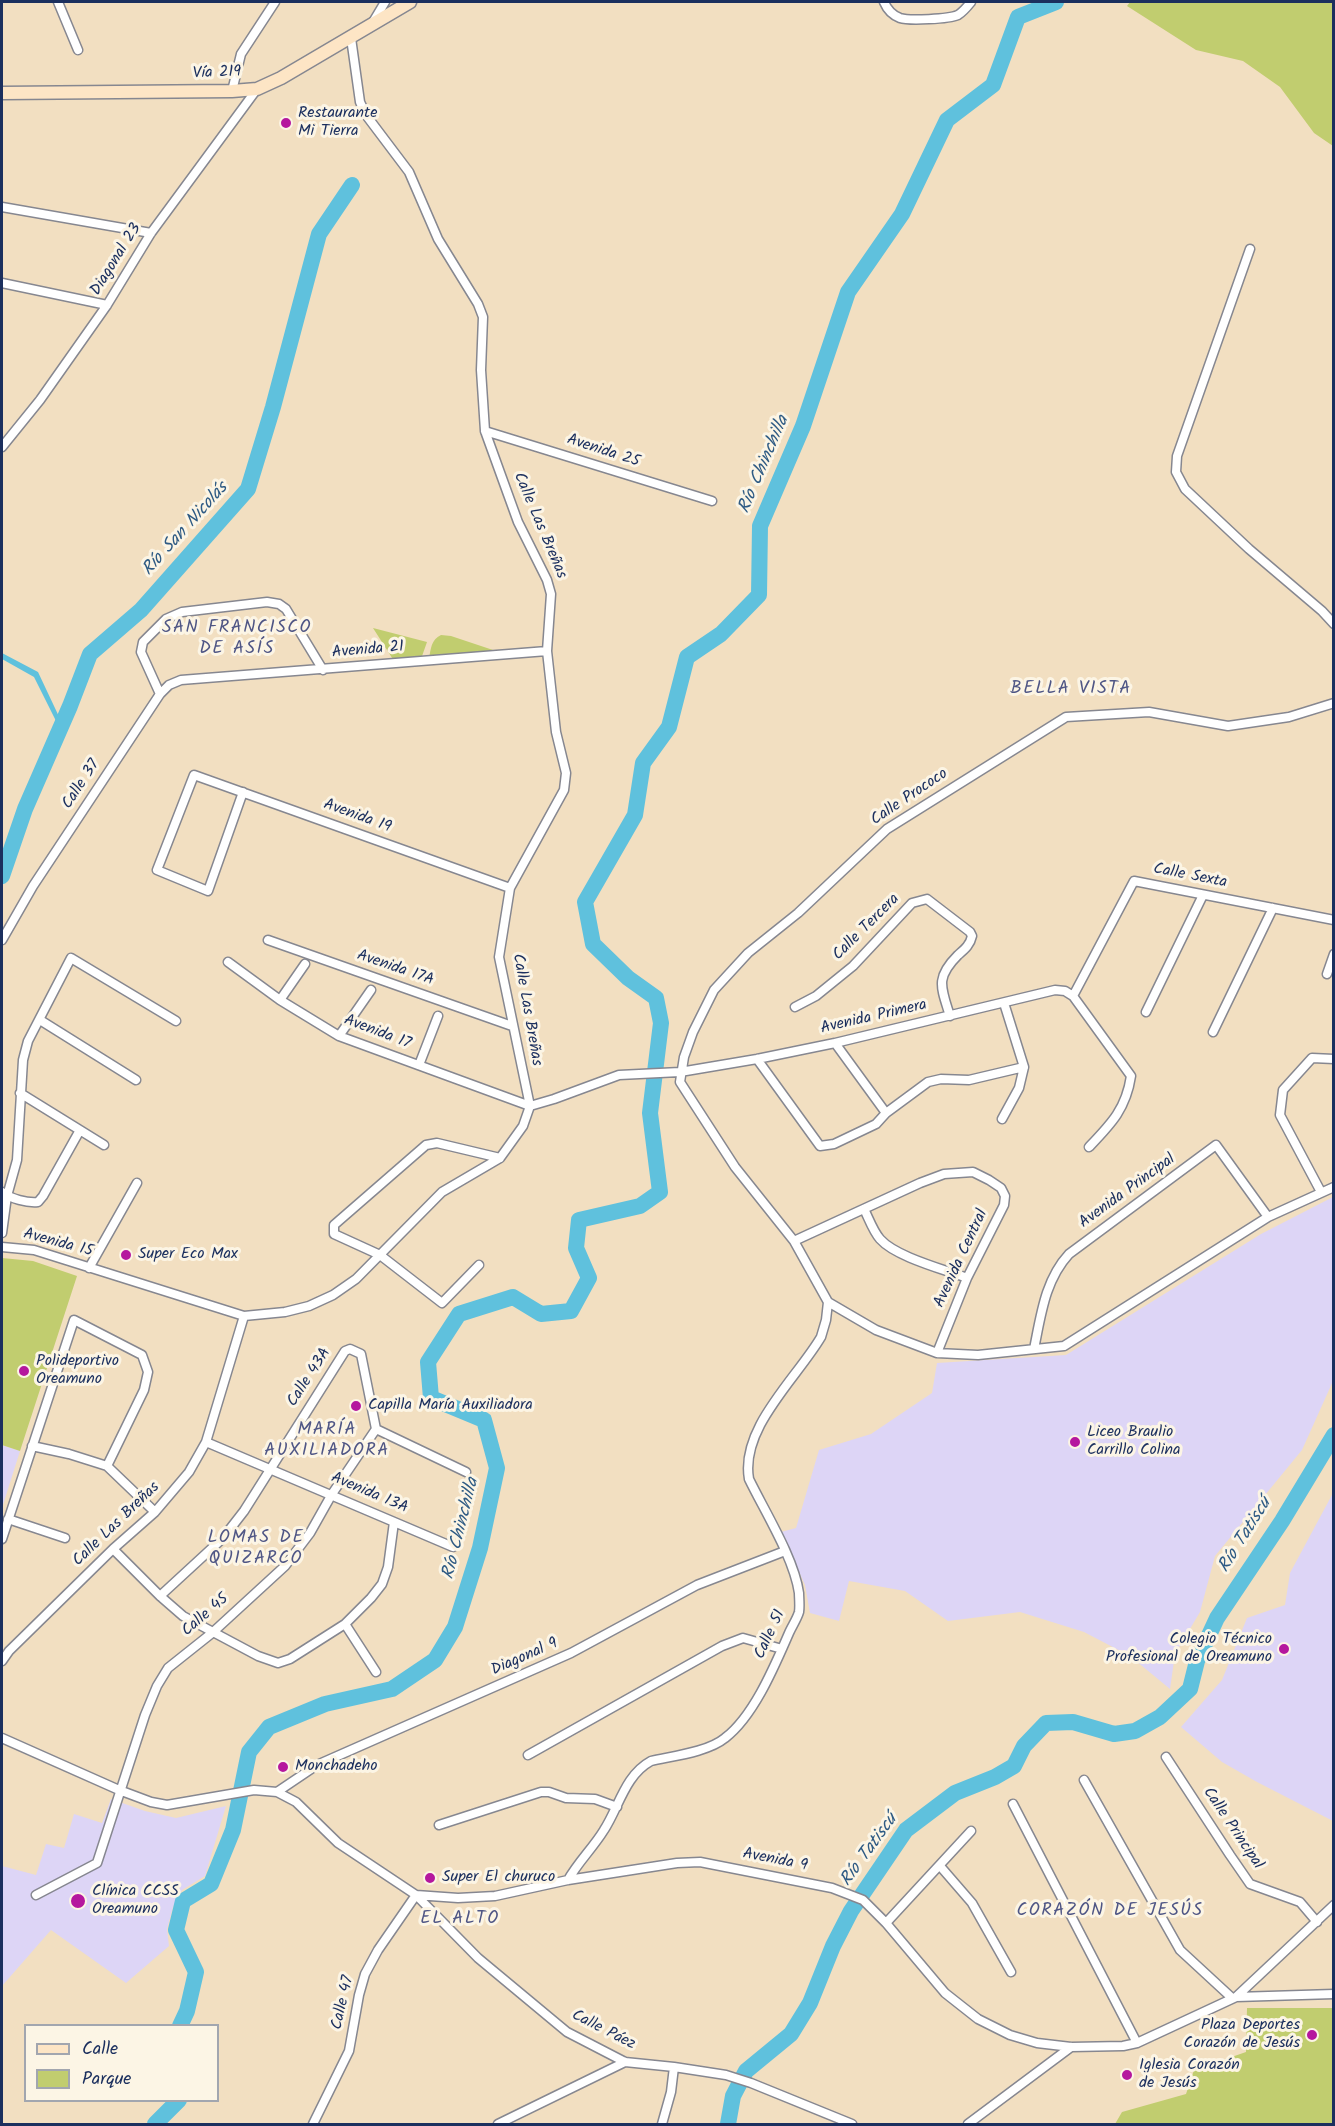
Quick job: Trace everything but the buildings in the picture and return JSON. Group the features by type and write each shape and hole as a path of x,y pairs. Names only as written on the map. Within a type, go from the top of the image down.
{"main road":[{"name":"Vía 219","path":"2,93 257,89 281,78 410,2"}],"street":[{"path":"58,2 78,50"},
{"path":"232,91 241,54 275,2"},
{"path":"372,24 385,2"},
{"path":"884,2 887,9 899,18 908,20 955,16 965,10 971,2"},
{"name":"Calle Las Breñas","path":"351,38 360,102 366,115 409,172 438,239 478,304 483,317 481,370 485,431 518,522 547,580 550,594 547,651 556,732 566,773 564,790 510,888 499,957 530,1106"},
{"name":"Diagonal 23","path":"2,447 40,400 107,305 151,233 257,89"},
{"path":"2,207 151,233"},
{"path":"1250,249 1177,456 1176,472 1185,489 1249,549 1322,610 1334,624"},
{"path":"2,283 107,305"},
{"name":"Avenida 25","path":"485,431 712,501"},
{"path":"160,694 141,652 143,642 166,619 182,612 267,602 279,604 286,609 323,670"},
{"name":"Avenida 21","path":"160,694 169,685 181,680 547,651"},
{"name":"Calle 37","path":"2,940 33,886 160,694"},
{"name":"Calle Prococo","path":"680,1072 693,1032 714,990 748,953 798,913 887,829 1066,717 1149,712 1228,726 1289,717 1334,703"},
{"name":"Avenida 19","path":"243,792 208,891 157,870 194,775 243,792 510,888"},
{"name":"Calle Sexta","path":"1073,996 1134,881 1334,920"},
{"path":"1146,1012 1203,895"},
{"name":"Calle Tercera","path":"795,1007 816,996 853,966 912,903 927,899 970,932 972,936 970,944 947,967 942,977 941,987 950,1016"},
{"path":"1213,1032 1273,908"},
{"name":"Avenida 17A","path":"268,940 512,1026"},
{"path":"1327,974 1334,954"},
{"path":"2,1233 4,1194 17,1160 20,1093 27,1041 71,958 176,1021"},
{"name":"Avenida 17","path":"228,962 280,1000 339,1036 530,1106"},
{"path":"280,1000 305,963"},
{"path":"339,1036 371,990"},
{"name":"Avenida Primera","path":"680,1072 835,1043 1055,990 1065,991 1073,996"},
{"path":"1073,996 1131,1076 1128,1095 1121,1110 1089,1147"},
{"path":"1002,1119 1019,1088 1024,1067 1004,1003"},
{"path":"419,1065 438,1016"},
{"path":"40,1020 136,1080"},
{"path":"835,1043 886,1113"},
{"path":"1321,1192 1280,1115 1283,1090 1312,1058 1334,1059"},
{"path":"757,1059 820,1146 834,1144 876,1124 886,1113 928,1082 941,1079 969,1080 1024,1067"},
{"path":"244,1316 285,1312 309,1306 356,1279 442,1192 500,1158 523,1126 530,1106 612,1077 640,1073 680,1072 680,1082 684,1091 735,1167 794,1241 828,1302 876,1330 937,1353 978,1355 1064,1346 1268,1217 1334,1187"},
{"path":"20,1093 104,1145"},
{"path":"4,1194 38,1202 80,1130"},
{"path":"479,1265 442,1303 380,1255 334,1233 333,1229 334,1225 426,1145 437,1143 500,1158"},
{"name":"Avenida Principal","path":"1034,1349 1046,1296 1059,1264 1069,1254 1216,1145 1268,1217"},
{"name":"Avenida Central","path":"794,1241 944,1174 973,1172 1001,1188 1005,1196 1004,1205 967,1278 937,1353"},
{"path":"89,1268 137,1183"},
{"path":"864,1209 878,1237 887,1245 967,1278"},
{"name":"Avenida 15","path":"2,1247 34,1250 244,1316"},
{"name":"Calle 51","path":"568,1880 603,1832 633,1774 651,1761 714,1745 726,1738 740,1724 756,1700 799,1612 799,1594 795,1577 749,1479 748,1457 758,1428 821,1337 828,1302"},
{"name":"Calle Las Breñas","path":"2,1660 5,1650 113,1548 155,1512 189,1472 206,1442 244,1316"},
{"path":"2,1539 74,1320 142,1355 148,1372 144,1390 107,1466"},
{"name":"Calle 43A","path":"160,1596 222,1538 244,1511 345,1352 356,1351 361,1354 375,1429"},
{"path":"375,1429 466,1472"},
{"name":"Calle 45","path":"36,1895 97,1863 119,1790 157,1686 168,1668 285,1566 310,1533 332,1494 375,1429"},
{"name":"Avenida 13A","path":"206,1442 453,1547"},
{"path":"32,1446 69,1454 107,1466 155,1512"},
{"path":"8,1519 65,1538"},
{"path":"113,1548 183,1616 258,1656 278,1663 290,1659 345,1624 371,1598 382,1584 388,1567 394,1522"},
{"name":"Diagonal 9","path":"277,1792 317,1765 571,1653 697,1585 784,1551"},
{"path":"345,1624 376,1672"},
{"path":"528,1755 722,1646 743,1638 782,1649"},
{"path":"2,1738 151,1802 167,1805 254,1790 277,1792"},
{"name":"Calle Principal","path":"1166,1757 1250,1884 1300,1902 1317,1922"},
{"path":"1084,1780 1180,1950 1234,1997 1334,1994"},
{"name":"Avenida 9","path":"277,1792 296,1802 338,1843 416,1895 458,1898 495,1896 568,1880 677,1863 700,1862 845,1891 863,1900 886,1923 945,1993 978,2019 1010,2035 1037,2043 1071,2047 1123,2046 1137,2043 1234,1997"},
{"path":"439,1825 541,1792 549,1792 566,1798 595,1799 617,1807"},
{"path":"1013,1804 1137,2043"},
{"path":"886,1923 971,1831"},
{"path":"939,1866 972,1903 1011,1972"},
{"name":"Calle Páez","path":"416,1895 478,1958 567,2032 625,2062 726,2075 852,2124"},
{"name":"Calle 47","path":"313,2124 349,2051 359,1995 366,1974 378,1950 416,1895"},
{"path":"1234,1997 1334,1905"},
{"path":"968,2124 1071,2047"},
{"path":"498,2124 625,2062"},
{"path":"662,2124 671,2092 674,2067"}],"shaded area":[{"name":"Liceo Braulio Carrillo Colina","path":"1333,1197 1333,1381 1302,1450 1215,1556 1200,1612 1175,1654 1170,1689 1130,1656 1084,1632 1020,1612 948,1621 905,1591 849,1581 839,1621 810,1613 805,1585 781,1532 796,1528 819,1450 871,1434 932,1393 937,1363 1066,1355 1261,1234"},
{"path":"2,1445 20,1451 2,1508"},
{"name":"Colegio Técnico Profesional de Oreamuno","path":"1333,1493 1333,1821 1222,1762 1181,1727 1222,1680 1247,1618 1285,1605 1290,1573"},
{"path":"111,1799 145,1811 176,1818 226,1806 205,1876 182,1890 173,1907 167,1929 169,1946 126,1983 51,1930 2,1986 2,1866 36,1875 46,1844 64,1848 74,1814 102,1823"}],"green space":[{"path":"1130,2 1333,2 1333,146 1314,133 1280,87 1243,61 1196,50 1127,6"},
{"path":"373,628 427,642 421,659 394,661"},
{"path":"441,635 451,636 502,653 429,659 433,642"},
{"name":"Polideportivo Oreamuno","path":"2,1258 33,1261 77,1276 20,1451 2,1445"},
{"path":"1247,2008 1333,2008 1333,2124 1115,2124 1122,2112 1186,2094 1194,2070 1246,2052"}],"water":[{"path":"2,653 38,672 62,723 60,729 34,677 2,659"}],"waterway":[{"name":"Río Chinchilla","path":"181,2024 187,2011 196,1972 176,1930 183,1901 211,1884 233,1830 249,1752 269,1727 325,1704 392,1689 435,1660 455,1627 480,1548 497,1468 484,1420 431,1398 428,1362 459,1314 513,1297 541,1314 571,1311 589,1278 576,1248 579,1220 640,1206 660,1192 650,1113 661,1023 656,998 628,978 593,944 585,902 635,815 643,763 669,727 687,657 721,634 759,595 760,526 803,426 848,292 902,214 947,120 993,85 1018,17 1056,2"},
{"name":"Río San Nicolás","path":"2,876 25,809 90,654 141,610 248,489 273,407 319,234 352,185"},
{"name":"Río Tatiscú","path":"728,2124 733,2096 746,2071 791,2034 810,2003 833,1946 851,1911 906,1830 955,1793 995,1777 1014,1766 1024,1746 1046,1723 1073,1722 1114,1734 1135,1731 1160,1717 1190,1689 1197,1661 1217,1618 1282,1521 1334,1435"},
{"name":"Río Chinchilla","path":"155,2124 177,2102"}],"place":[{"name":"Restaurante Mi Tierra","path":"286,123"},
{"name":"Super Eco Max","path":"126,1255"},
{"name":"Polideportivo Oreamuno","path":"24,1371"},
{"name":"Capilla María Auxiliadora","path":"356,1406"},
{"name":"Liceo Braulio Carrillo Colina","path":"1075,1442"},
{"name":"Colegio Técnico Profesional de Oreamuno","path":"1284,1649"},
{"name":"Monchadeho","path":"283,1767"},
{"name":"Super El churuco","path":"430,1878"},
{"name":"Clínica CCSS Oreamuno","path":"78,1901"},
{"name":"Plaza Deportes Corazón de Jesús","path":"1312,2035"},
{"name":"Iglesia Corazón de Jesús","path":"1127,2075"}],"district":[{"name":"SAN FRANCISCO DE ASÍS","path":"237,639"},
{"name":"BELLA VISTA","path":"1071,690"},
{"name":"MARÍA AUXILIADORA","path":"327,1441"},
{"name":"LOMAS DE QUIZARCO","path":"256,1549"},
{"name":"CORAZÓN DE JESÚS","path":"1110,1912"},
{"name":"EL ALTO","path":"460,1920"}]}
